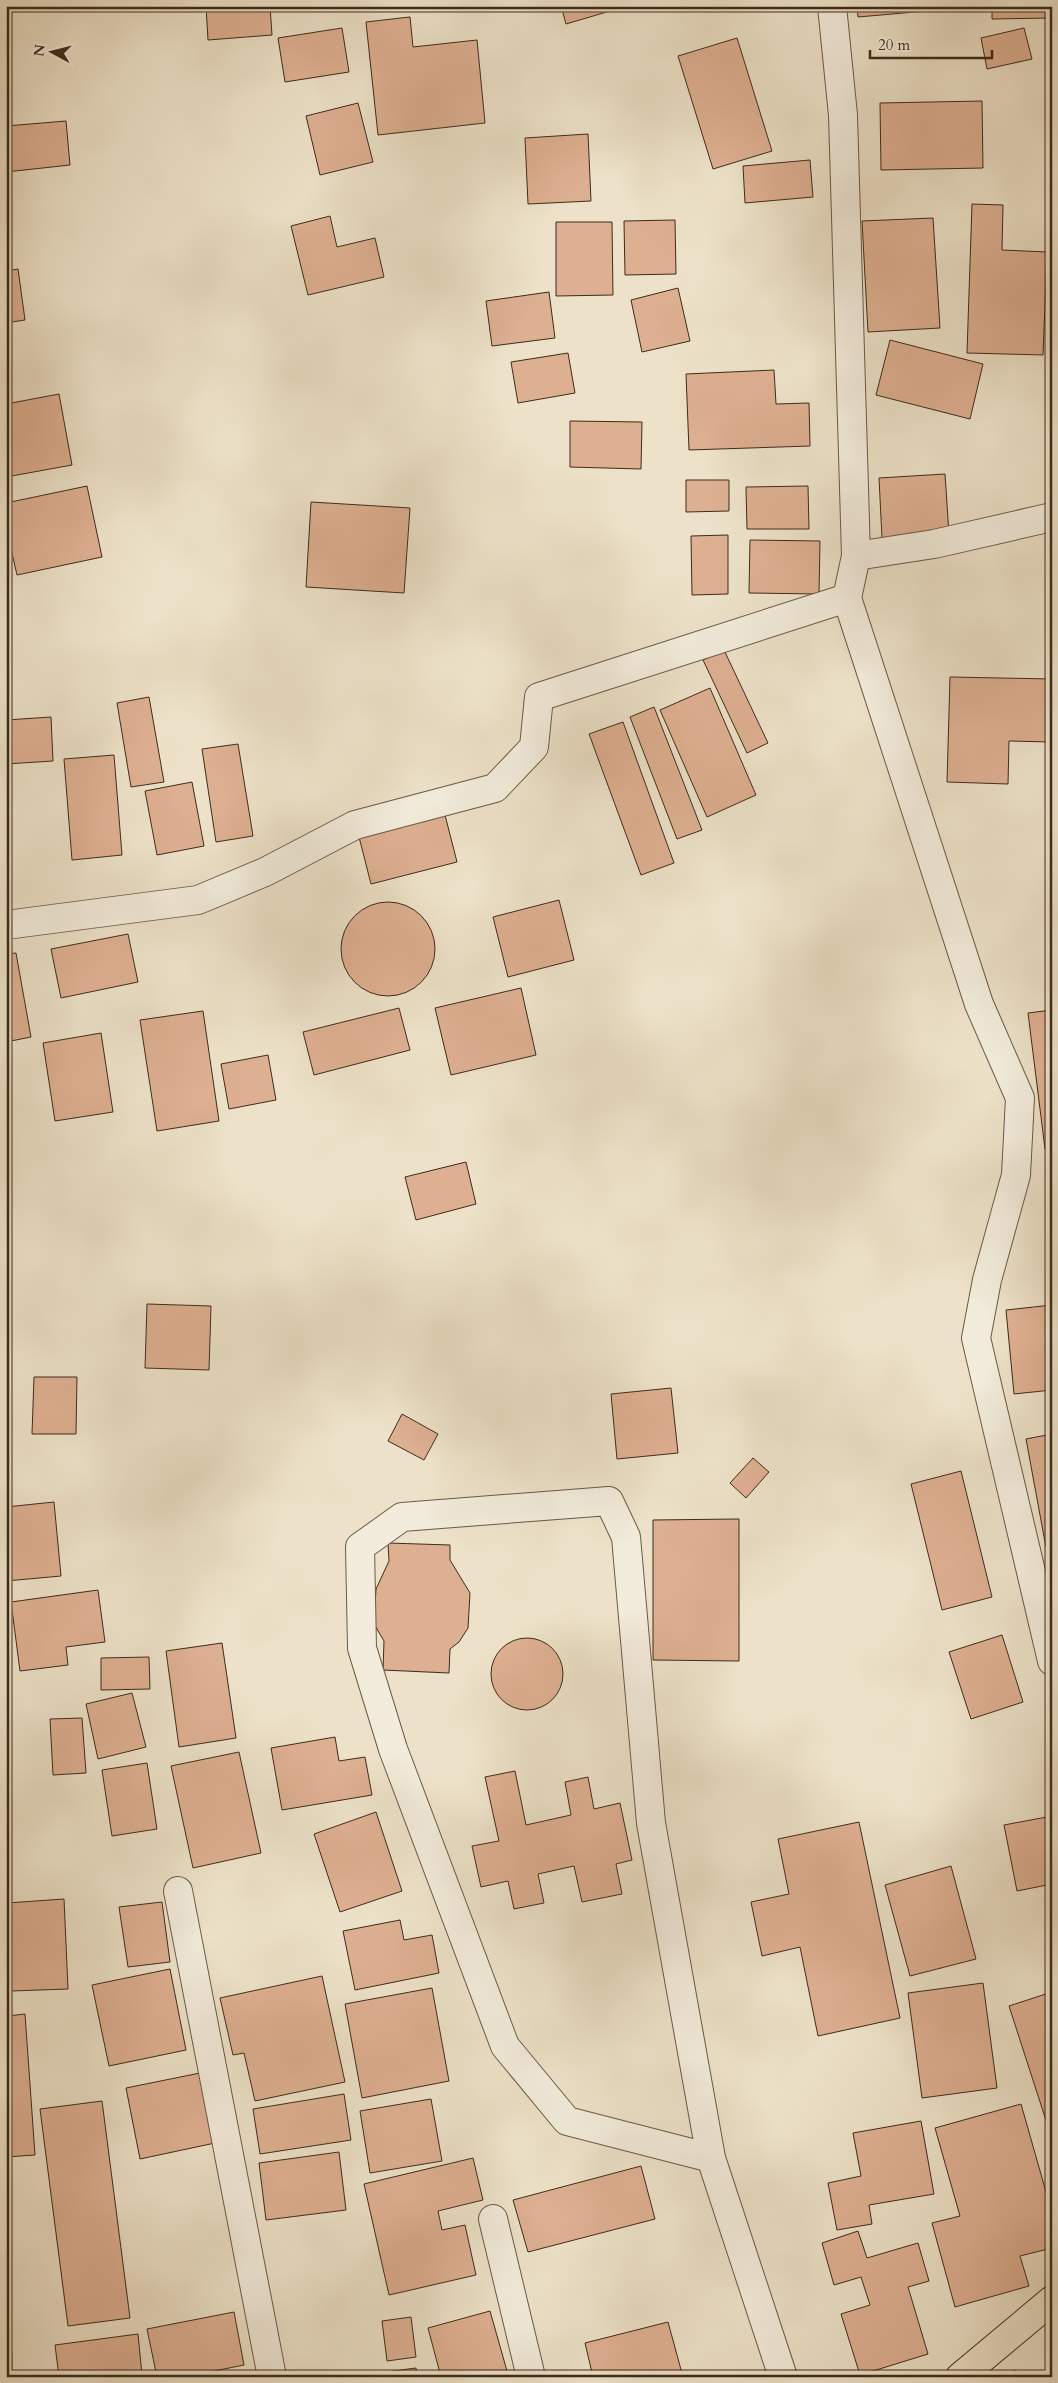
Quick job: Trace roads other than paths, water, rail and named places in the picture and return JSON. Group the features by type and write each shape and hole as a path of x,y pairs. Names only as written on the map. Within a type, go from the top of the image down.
{"highway":[{"path":"960,2377 1052,2300"}],"street":[{"path":"832,6 843,115 856,556 847,598 979,1004 1020,1098 1016,1175 987,1280 976,1338 1052,1661"},
{"path":"856,556 934,544 1052,517"},
{"path":"6,925 198,900 265,872 355,825 495,788 534,747 539,697 847,598"},
{"path":"711,2158 567,2121 505,2046 393,1749 362,1648 360,1546 402,1517 609,1501 626,1537 651,1823 711,2158 783,2377"},
{"path":"178,1891 272,2377"},
{"path":"493,2219 531,2377"}]}
